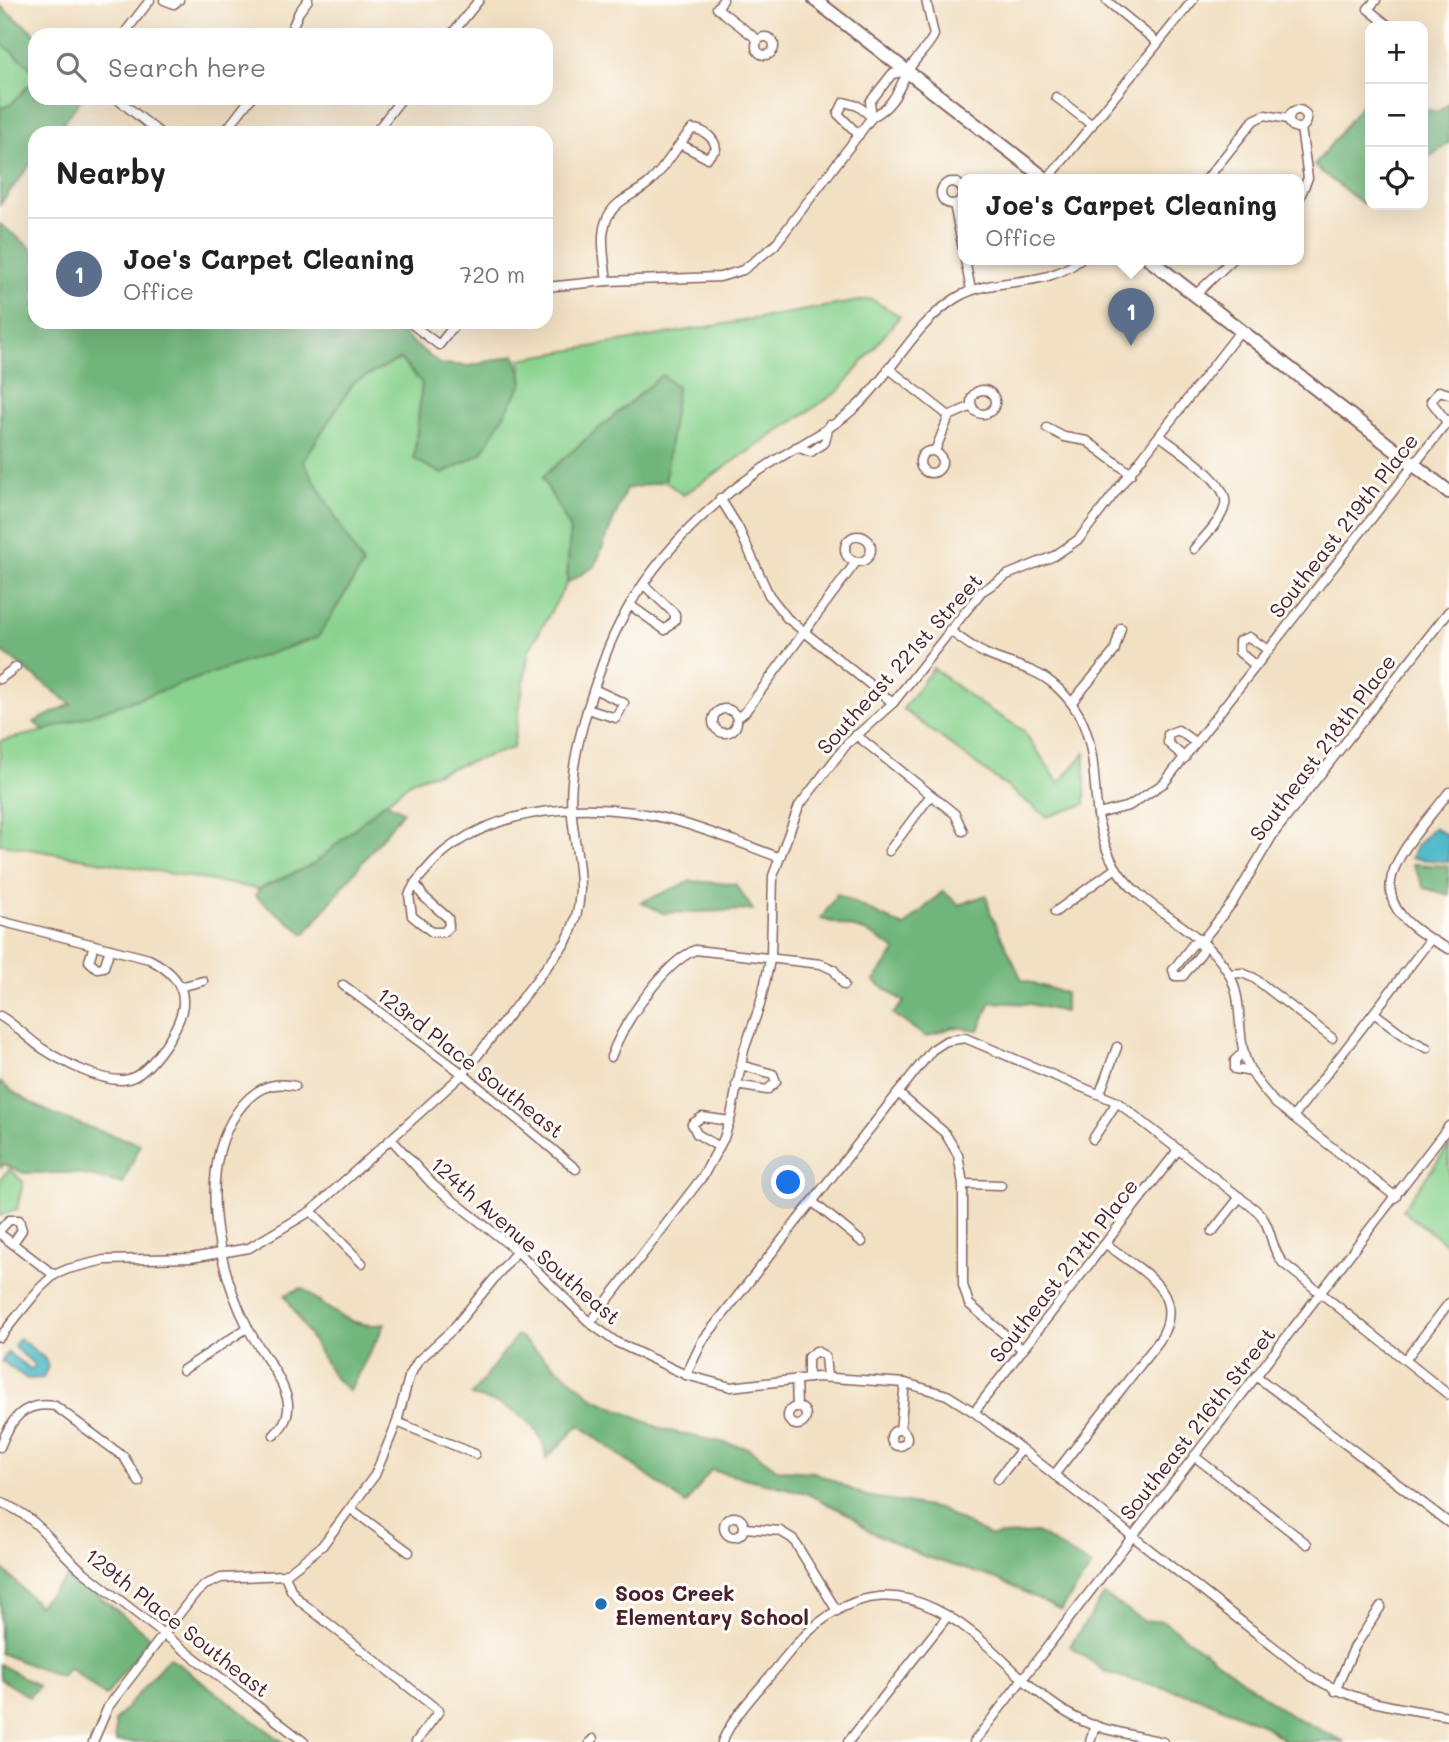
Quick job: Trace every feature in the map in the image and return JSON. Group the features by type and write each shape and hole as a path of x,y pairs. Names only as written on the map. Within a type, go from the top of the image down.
{"main road":[{"path":"815,0 1039,174"},
{"path":"1156,265 1449,492"}],"street":[{"path":"128,28 150,0"},
{"path":"164,0 174,4 179,0"},
{"path":"293,28 309,0"},
{"path":"457,28 479,0"},
{"path":"723,0 717,8 758,40"},
{"path":"553,286 607,281 720,277 755,263 774,246 872,117 883,112 904,84 907,71 934,35 926,0"},
{"path":"1052,174 1193,0"},
{"path":"1376,0 1368,9 1383,21"},
{"path":"1107,1 1158,43"},
{"path":"872,117 870,102 892,74 907,71"},
{"path":"1056,97 1092,125"},
{"path":"859,135 840,118 837,111 841,104 852,103 872,117"},
{"path":"125,105 151,126"},
{"path":"229,126 246,105"},
{"path":"380,126 397,105"},
{"path":"1289,119 1293,112 1304,113 1306,121 1301,128 1308,178 1304,188"},
{"path":"1211,174 1254,120 1265,116 1289,119"},
{"path":"1289,119 1292,127 1301,128"},
{"path":"607,281 602,233 612,209 654,178 680,144"},
{"path":"954,204 958,224"},
{"path":"966,265 971,290"},
{"path":"0,1337 30,1299 54,1275 104,1260 223,1254 260,1242 311,1212 463,1074 566,942 575,925 581,907 582,883 571,809 572,782 587,709 594,689 615,635 644,585 679,540 720,498 857,407 928,320 941,308 971,290 1049,278 1071,265"},
{"path":"1195,295 1227,265"},
{"path":"418,329 439,345 452,329"},
{"name":"Southeast 221st Street","path":"590,1323 703,1176 730,1121 740,1065 760,1005 771,956 770,899 778,857 799,806 856,735 892,703 981,592 994,582 1054,556 1079,539 1241,330"},
{"path":"888,368 949,416"},
{"name":"Southeast 219th Place","path":"1098,814 1129,806 1154,792 1185,758 1448,421 1432,401 1439,391 1449,394"},
{"path":"935,451 949,416 972,406"},
{"path":"796,447 811,452 825,442 829,425"},
{"path":"1047,428 1064,436 1087,441 1131,474"},
{"path":"1160,436 1216,481 1226,497 1223,510 1194,549"},
{"path":"720,498 738,527 769,595 787,618 892,703"},
{"path":"737,718 745,712 856,562"},
{"path":"630,605 666,629 675,620 675,614 644,585"},
{"name":"Southeast 218th Place","path":"1201,942 1233,902 1274,833 1449,611"},
{"path":"1072,702 1114,652 1119,644 1121,628"},
{"path":"949,630 984,653 1050,681 1072,702 1090,738 1102,836 1116,868 1139,893 1201,942 1230,974 1240,1005 1244,1052 1252,1072 1275,1102 1396,1197"},
{"name":"Southeast 219th Place","path":"1256,666 1238,652 1239,641 1249,638 1268,650"},
{"path":"0,679 16,667"},
{"path":"587,709 618,717 624,703 594,689"},
{"path":"1185,758 1168,743 1168,734 1178,730 1196,743"},
{"path":"856,735 955,814 963,831"},
{"path":"1449,792 1395,862 1391,874 1391,893 1401,916 1430,940 1449,949"},
{"path":"889,851 931,795"},
{"path":"415,883 424,896 448,918 449,926 444,932 432,932 412,916 409,895 415,883 455,843 518,818 571,809 616,810 671,820 778,857"},
{"path":"1055,912 1116,868"},
{"path":"0,921 162,965 180,987 183,1011 179,1025 154,1060 141,1073 126,1080 99,1075 59,1058 0,1016"},
{"path":"1293,1117 1430,940"},
{"path":"94,945 89,961 97,968 104,967 110,949"},
{"path":"611,1057 629,1020 668,971 687,953 704,948 771,956 828,967 844,985"},
{"path":"1230,974 1254,978 1332,1038"},
{"path":"180,987 203,981"},
{"name":"123rd Place Southeast","path":"343,985 463,1074 576,1169"},
{"path":"1374,1013 1409,1039 1427,1048"},
{"path":"686,1375 703,1340 814,1203 898,1093 939,1044 955,1038 976,1041 1117,1102 1240,1197 1266,1221 1277,1256 1449,1395"},
{"path":"1100,1093 1117,1047"},
{"path":"1244,1052 1235,1060 1235,1069 1252,1072"},
{"path":"736,1085 766,1090 776,1082 773,1074 740,1065"},
{"path":"274,1435 288,1415 288,1400 283,1385 247,1328 223,1254 216,1189 223,1142 231,1122 252,1095 266,1086 276,1083 295,1086"},
{"path":"898,1093 945,1133 958,1155 963,1184 965,1295 975,1312 1023,1350"},
{"path":"1093,1139 1117,1102"},
{"path":"719,1147 697,1134 692,1124 702,1117 730,1121"},
{"name":"Southeast 216th Street","path":"974,1742 1449,1126"},
{"name":"124th Avenue Southeast","path":"392,1140 433,1185 517,1251 590,1323 616,1342 686,1375 731,1387 827,1377 905,1383 947,1395 974,1412 1311,1676 1335,1691 1370,1703 1449,1716"},
{"name":"Southeast 217th Place","path":"974,1412 1178,1150"},
{"path":"963,1184 1001,1185"},
{"path":"1212,1232 1240,1197"},
{"path":"814,1203 862,1242"},
{"path":"311,1212 362,1263"},
{"path":"13,1243 22,1230 19,1220 9,1220 0,1232 13,1243 54,1275"},
{"path":"1054,1475 1166,1330 1170,1312 1167,1298 1157,1283 1106,1244"},
{"path":"93,1742 108,1707 164,1633 205,1585 230,1576 285,1574 322,1546 375,1475 397,1422 401,1399 418,1361 452,1329 517,1251"},
{"path":"1405,1360 1449,1303"},
{"path":"183,1370 247,1328"},
{"path":"808,1378 808,1357 816,1351 825,1356 827,1377"},
{"path":"1256,1377 1449,1523"},
{"path":"796,1379 797,1407"},
{"path":"900,1430 905,1383"},
{"path":"0,1447 11,1421 20,1411 41,1404 55,1406 124,1457 139,1482"},
{"path":"397,1422 475,1454"},
{"path":"999,1479 1021,1450"},
{"path":"1194,1456 1307,1544"},
{"name":"129th Place Southeast","path":"0,1502 23,1511 38,1523 82,1570 304,1742"},
{"path":"351,1509 409,1552"},
{"path":"745,1528 780,1531 793,1539 836,1611"},
{"path":"285,1574 291,1590 300,1601 439,1710 416,1742"},
{"path":"722,1742 799,1642 836,1611 854,1600 873,1595 910,1599 947,1617 987,1645 1022,1679 1076,1718 1163,1742"},
{"path":"1335,1691 1354,1648 1381,1606"},
{"path":"848,1742 947,1617"},
{"path":"1090,1742 1095,1725"}],"green space":[{"path":"0,6 28,28 28,105 77,105 60,126 28,126 28,167 0,204"},
{"path":"0,6 28,28 28,65 0,42"},
{"path":"28,86 28,105 77,105 60,126 28,126 28,167 0,204 0,109 11,104"},
{"path":"1365,100 1365,202 1363,204 1314,166"},
{"path":"1449,103 1449,143 1428,158 1428,110 1438,112"},
{"path":"0,224 28,246 28,329 395,329 440,364 470,366 515,355 523,382 482,453 442,474 414,459 422,383 400,359 354,382 303,461 363,565 318,637 44,731 34,722 71,704 0,650"},
{"path":"871,299 900,316 839,391 683,495 665,481 677,387 662,375 542,477 570,528 567,583 529,650 513,748 411,781 314,864 259,889 0,844 0,741 44,731 363,565 302,461 354,382 400,359 422,383 414,459 523,382 520,359"},
{"path":"662,375 677,387 665,481 626,489 595,566 567,583 570,528 542,477"},
{"path":"933,668 980,704 1023,730 1059,783 1085,753 1085,804 1047,817 903,709"},
{"path":"385,802 403,811 305,934 255,896 259,889 314,864"},
{"path":"1413,864 1449,866 1449,895 1424,888"},
{"path":"691,881 735,884 753,910 663,913 641,902"},
{"path":"943,891 959,905 986,895 991,915 1022,980 1065,993 1065,1012 1030,1004 991,1002 979,1030 953,1027 926,1037 893,1014 904,1002 874,981 896,950 865,931 821,919 837,894 904,927"},
{"path":"0,1082 49,1112 140,1144 123,1184 76,1173 24,1173 4,1164 0,1168"},
{"path":"1449,1146 1449,1246 1402,1210"},
{"path":"10,1169 23,1182 17,1209 0,1216 0,1179"},
{"path":"302,1288 330,1310 350,1321 385,1324 349,1391 334,1377 285,1295"},
{"path":"517,1335 595,1399 664,1430 748,1448 778,1470 814,1472 866,1496 939,1509 990,1536 1037,1533 1092,1566 1061,1610 997,1579 923,1556 867,1530 852,1516 806,1493 711,1470 686,1504 579,1425 546,1459 538,1433 521,1415 498,1404 471,1396"},
{"path":"0,1566 38,1605 71,1574 150,1637 105,1696 69,1667 61,1677 0,1653"},
{"path":"1104,1595 1145,1622 1162,1620 1288,1714 1345,1742 1287,1742 1263,1725 1195,1696 1107,1673 1070,1646"},
{"path":"169,1657 283,1742 116,1742 115,1721"},
{"path":"0,1664 38,1686 29,1697 0,1679"}],"water":[{"path":"1434,827 1449,837 1449,862 1411,858 1417,845"},
{"path":"19,1338 44,1358 48,1366 43,1378 27,1379 2,1361 8,1353 30,1369 34,1368 34,1364 14,1347"}],"place":[{"name":"Joe's Carpet Cleaning","path":"1131,346"},
{"name":"Soos Creek Elementary School","path":"601,1604"}]}
